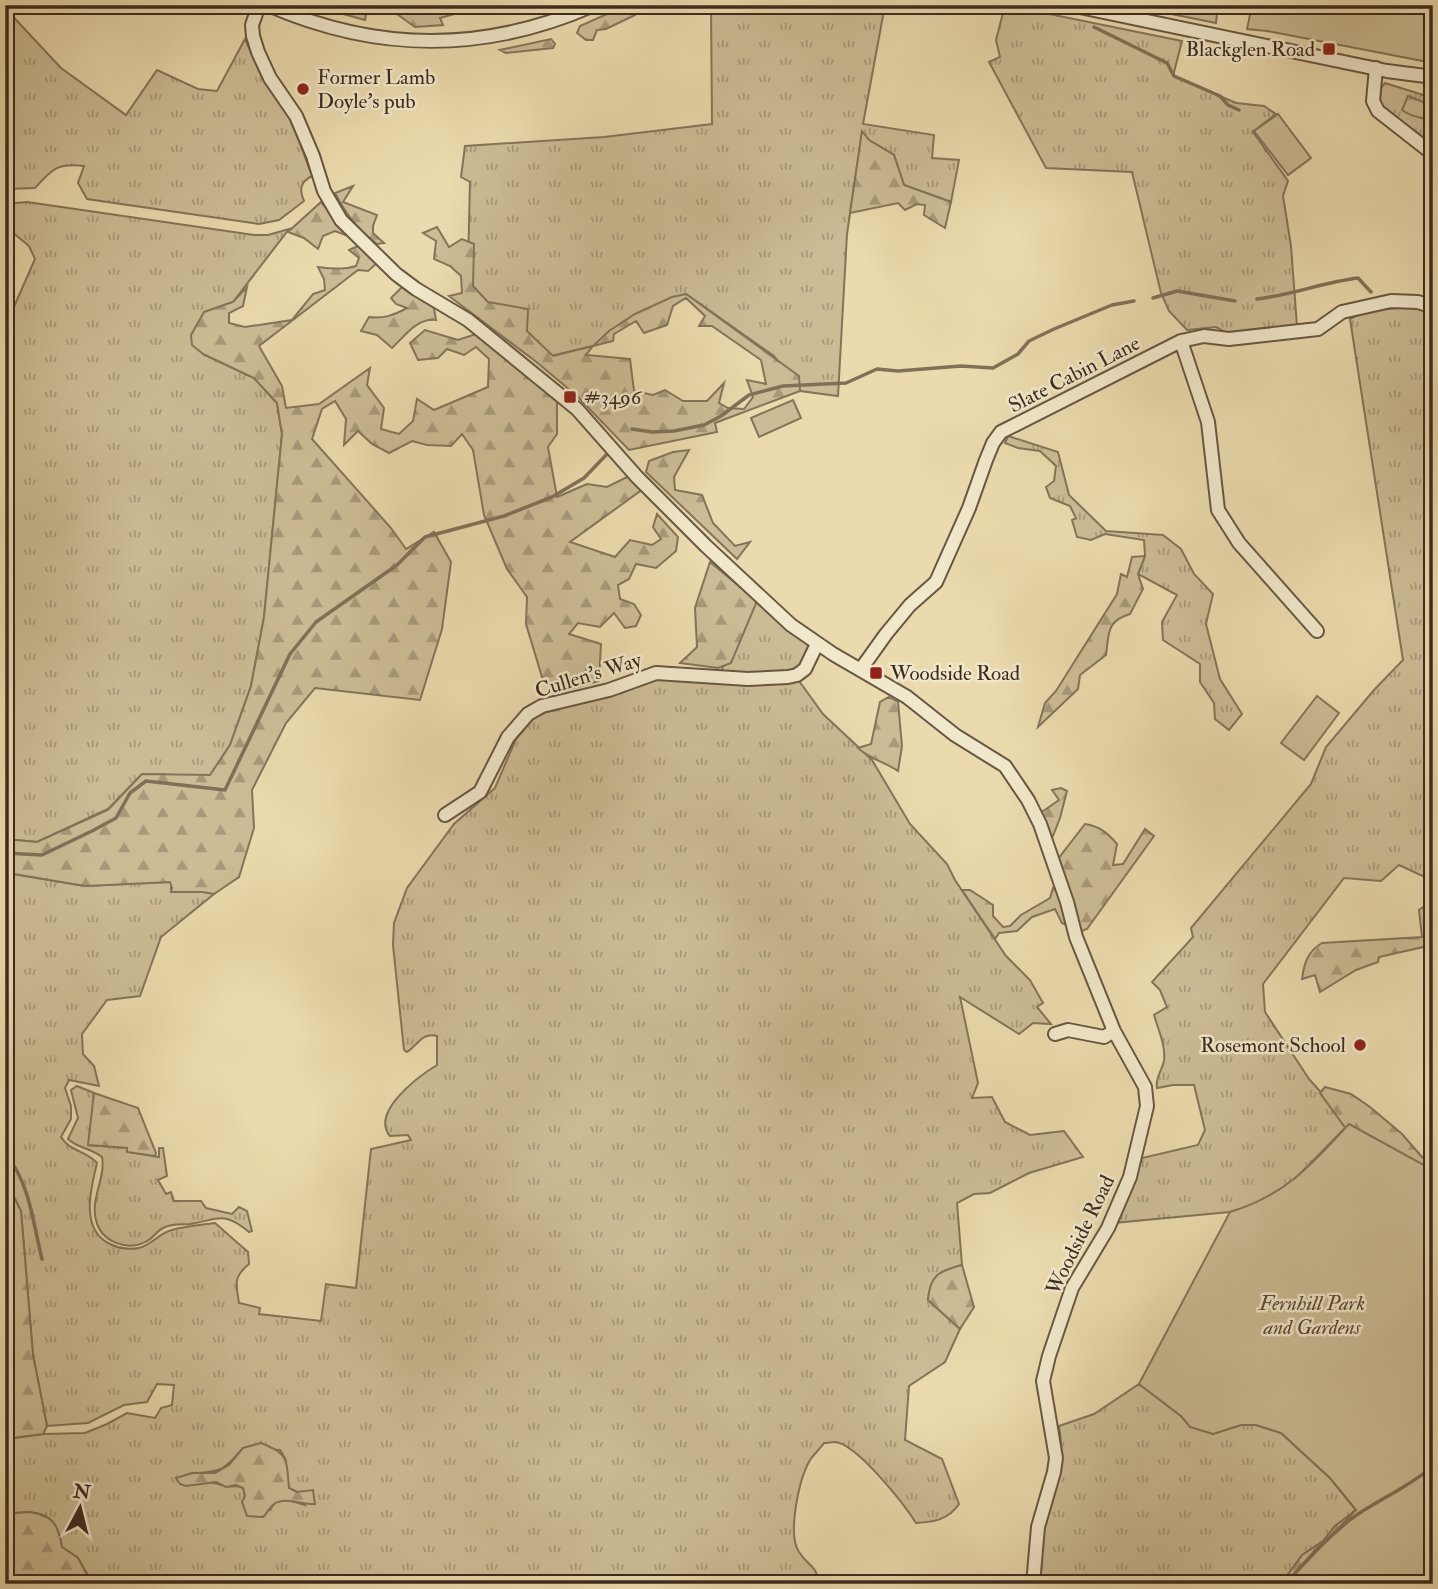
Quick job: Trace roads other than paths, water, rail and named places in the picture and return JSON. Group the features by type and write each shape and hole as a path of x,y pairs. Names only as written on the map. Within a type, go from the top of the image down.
{"street":[{"name":"Woodside Road","path":"259,5 252,25 258,52 270,78 296,116 324,191 341,220 396,274 468,320 577,409 637,477 791,625 817,644 907,697 945,728 1005,766 1028,800 1048,843 1076,937 1115,1031 1145,1087 1147,1113 1130,1177 1108,1228 1072,1288 1049,1356 1043,1381 1056,1458 1055,1472 1038,1527 1033,1584"},
{"path":"268,5 300,19 342,32 404,41 443,42 482,39 518,32 553,22 594,5"},
{"path":"1070,5 1433,78"},
{"path":"1376,68 1373,101 1378,111 1433,154"},
{"name":"Slate Cabin Lane","path":"861,670 910,605 936,582 969,508 993,443 1001,432 1181,341 1204,336 1229,339 1318,328 1342,312 1391,301 1418,302 1433,307"},
{"path":"1181,341 1209,422 1218,510 1239,542 1317,631"},
{"name":"Cullen's Way","path":"445,815 480,792 508,737 528,714 542,706 609,690 656,673 748,679 788,677 805,669 817,644"},
{"path":"1055,1034 1068,1030 1104,1037 1115,1031"}],"waterway":[{"path":"1094,27 1167,63 1174,76 1220,96 1228,105 1239,110"},
{"path":"1257,299 1358,278 1371,292"},
{"path":"1153,298 1177,291 1235,301"},
{"path":"632,429 674,431 704,425 749,395 783,386 846,383 877,369 898,371 961,366 993,368 1018,354 1029,341 1054,329 1112,305 1134,301"},
{"path":"5,853 42,855 92,831 116,818 130,793 146,781 225,790 290,654 316,622 397,565 425,537 504,516 552,497 584,478 609,452"},
{"path":"5,1152 25,1191 42,1259"},
{"path":"1286,1584 1317,1550 1351,1519 1433,1466"}],"place":[{"name":"Blackglen Road","path":"1329,49"},
{"name":"Former Lamb Doyle's pub","path":"303,89"},
{"name":"#3496","path":"570,397"},
{"name":"Woodside Road","path":"876,673"},
{"name":"Rosemont School","path":"1360,1045"}],"park label":[{"name":"Fernhill Park and Gardens","path":"1312,1315"}]}
